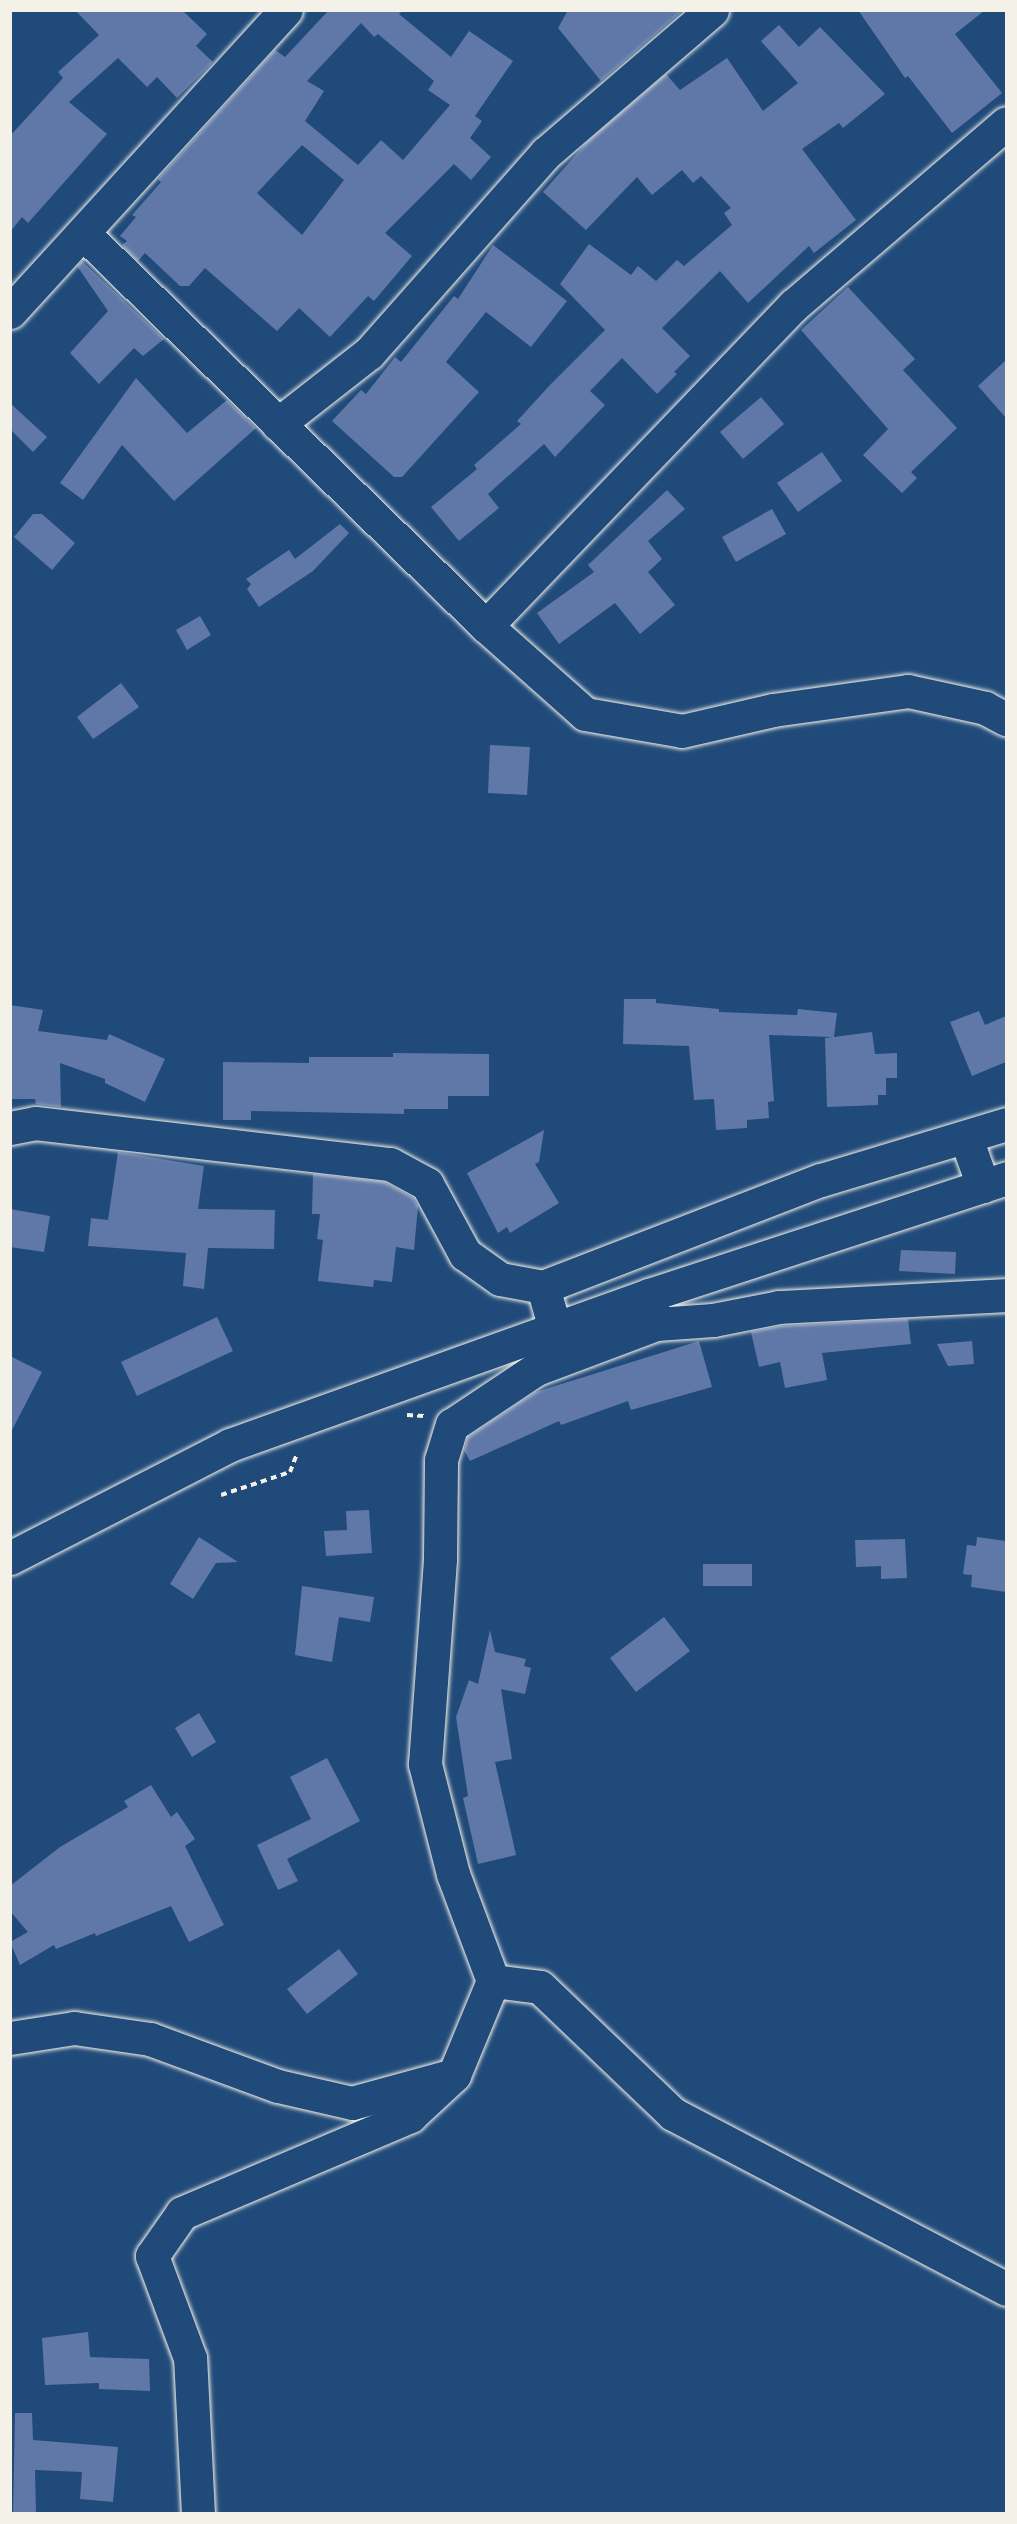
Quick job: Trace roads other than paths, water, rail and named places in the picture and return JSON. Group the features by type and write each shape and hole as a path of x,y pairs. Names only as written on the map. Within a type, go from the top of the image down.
{"main road":[{"path":"10,312 84,234 286,10"},
{"path":"278,424 369,353 546,153 712,10"},
{"path":"486,626 794,304 1006,123"},
{"path":"84,234 486,626 585,714 682,731 773,710 908,691 985,708 1006,719"},
{"path":"10,1128 35,1123 390,1164 427,1184 465,1254 500,1279 543,1287 821,1180 966,1138 1006,1124"},
{"path":"198,2514 190,2358 152,2256 182,2213 410,2116 454,2075 493,1981 453,1874 425,1764 440,1559 441,1460 452,1425 536,1369 652,1309 995,1182 966,1138"},
{"path":"543,1287 555,1329"},
{"path":"10,1558 230,1445 555,1329 652,1309 713,1320 780,1308 1006,1295"},
{"path":"493,1981 540,1987 673,2114 1006,2289"},
{"path":"10,2038 74,2028 150,2039 278,2086 352,2103 454,2075"}]}
